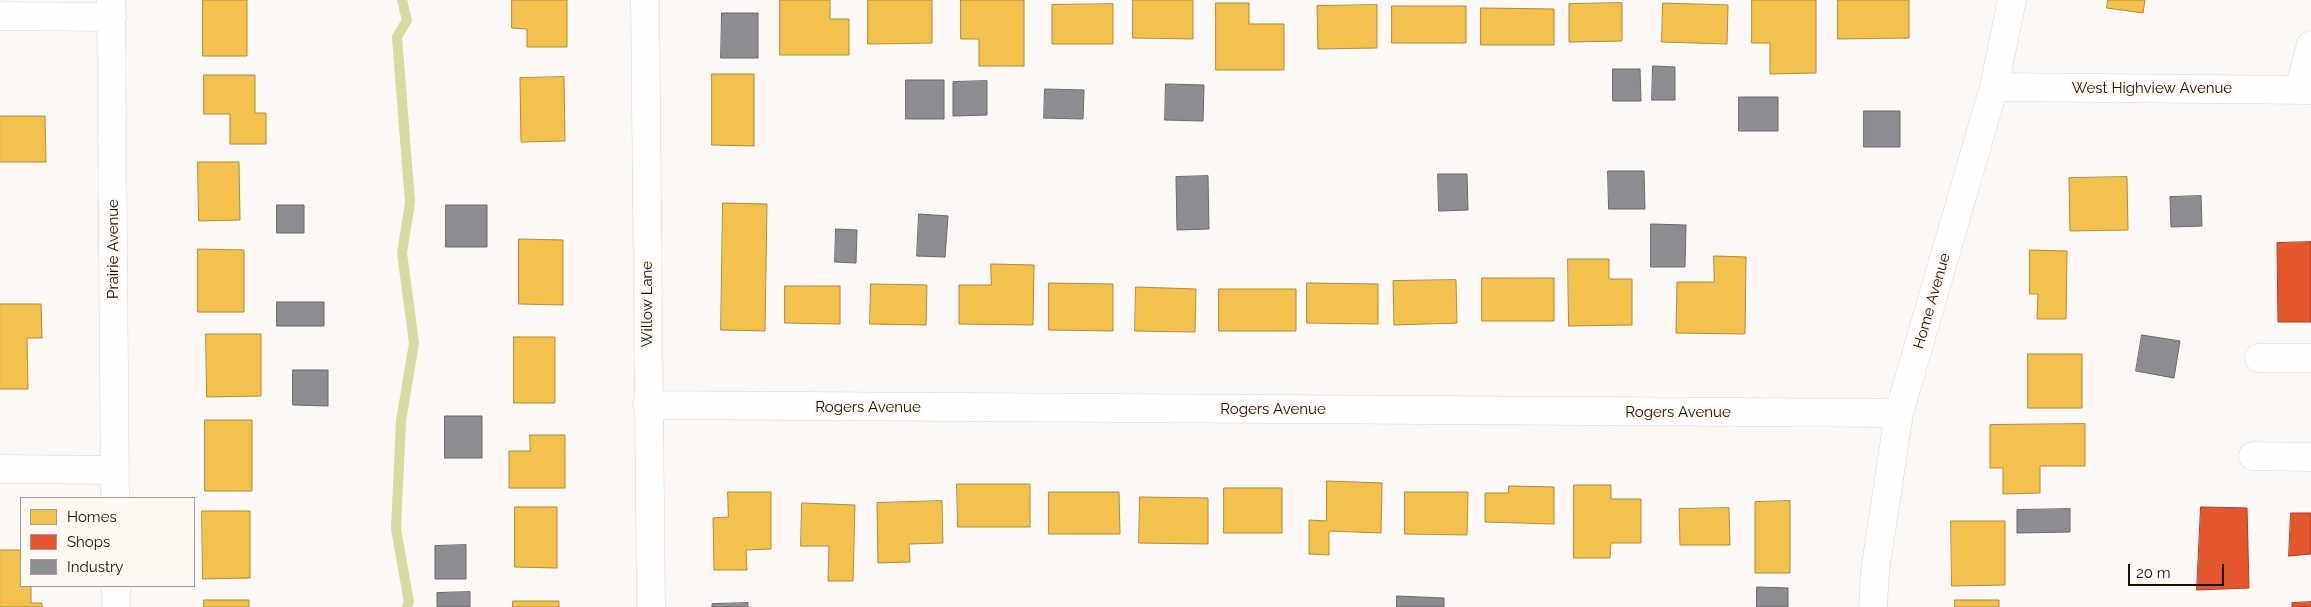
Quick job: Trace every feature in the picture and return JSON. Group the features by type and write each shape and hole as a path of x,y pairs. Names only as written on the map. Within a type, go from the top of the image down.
{"street":[{"name":"Willow Lane","path":"645,0 647,405 651,607"},
{"name":"Home Avenue","path":"1873,607 1875,571 1899,413 1994,87 2012,0"},
{"path":"0,16 111,8"},
{"name":"Prairie Avenue","path":"111,8 115,497"},
{"path":"2305,90 2311,45"},
{"name":"West Highview Avenue","path":"1994,87 2305,90"},
{"path":"2258,358 2311,358"},
{"name":"Rogers Avenue","path":"647,405 1899,413"},
{"path":"2253,456 2311,457"},
{"path":"0,470 115,470"},
{"path":"116,587 116,607"}],"building: Homes":[{"path":"203,0 247,0 247,56 203,56"},
{"path":"512,0 567,0 567,47 527,47 527,29 512,28"},
{"path":"780,0 830,0 830,19 849,19 849,55 780,55"},
{"path":"868,0 932,0 932,43 868,44"},
{"path":"961,0 1024,0 1024,66 979,66 979,39 961,39"},
{"path":"1133,0 1193,0 1193,39 1133,38"},
{"path":"1752,0 1816,0 1816,73 1770,74 1770,43 1752,43"},
{"path":"1838,0 1909,0 1909,38 1838,39"},
{"path":"2108,0 2145,0 2143,13 2107,8"},
{"path":"1216,3 1249,3 1249,24 1284,24 1284,70 1216,70"},
{"path":"1622,3 1622,41 1569,42 1569,4"},
{"path":"1663,3 1728,5 1727,44 1662,42"},
{"path":"1113,4 1113,44 1052,44 1052,5"},
{"path":"1377,5 1377,48 1318,49 1317,6"},
{"path":"1392,6 1466,6 1466,43 1392,43"},
{"path":"1481,8 1554,9 1554,45 1481,45"},
{"path":"712,74 754,74 754,146 712,145"},
{"path":"204,75 255,75 255,113 266,113 266,144 230,144 230,114 204,114"},
{"path":"564,77 565,141 521,142 520,78"},
{"path":"0,116 45,116 46,162 0,162"},
{"path":"198,162 239,162 240,220 199,221"},
{"path":"2127,177 2128,230 2070,231 2069,178"},
{"path":"723,203 767,204 765,331 721,330"},
{"path":"519,239 563,240 563,305 519,304"},
{"path":"198,249 244,250 244,312 198,312"},
{"path":"2030,250 2067,251 2066,319 2037,319 2038,294 2030,294"},
{"path":"1714,256 1746,257 1745,334 1676,333 1677,282 1714,282"},
{"path":"1568,259 1609,259 1609,279 1632,279 1632,325 1569,326"},
{"path":"991,264 1034,265 1033,325 959,324 959,285 991,285"},
{"path":"1482,278 1554,278 1554,321 1482,321"},
{"path":"1456,280 1457,323 1394,325 1393,281"},
{"path":"1049,283 1113,284 1113,331 1049,330"},
{"path":"1307,283 1378,284 1378,324 1307,323"},
{"path":"871,284 927,285 926,325 870,324"},
{"path":"785,286 840,286 840,324 785,323"},
{"path":"1136,287 1196,289 1195,332 1135,331"},
{"path":"1219,289 1296,289 1296,331 1219,331"},
{"path":"0,304 41,304 42,338 27,338 28,389 0,389"},
{"path":"206,334 261,334 261,396 207,397"},
{"path":"514,337 555,337 555,403 514,403"},
{"path":"2028,354 2082,354 2082,408 2028,408"},
{"path":"205,420 252,420 252,491 205,491"},
{"path":"2085,424 2085,466 2040,466 2040,493 2003,494 2003,468 1990,468 1990,425"},
{"path":"530,435 565,435 565,488 509,488 509,451 530,451"},
{"path":"1327,481 1382,483 1381,533 1329,531 1329,555 1309,554 1309,520 1326,521"},
{"path":"957,484 1030,484 1030,527 958,527"},
{"path":"1574,485 1611,485 1611,499 1641,499 1641,543 1611,543 1610,558 1574,558"},
{"path":"1509,486 1554,487 1554,524 1485,522 1485,493 1508,493"},
{"path":"1224,488 1282,488 1282,533 1224,533"},
{"path":"728,492 771,492 771,549 746,550 747,570 714,570 713,518 728,517"},
{"path":"1049,492 1119,492 1120,534 1049,534"},
{"path":"1405,492 1468,492 1467,535 1405,534"},
{"path":"1140,497 1208,498 1208,544 1139,543"},
{"path":"942,501 943,543 909,544 910,562 878,563 877,503"},
{"path":"1790,501 1790,573 1755,573 1755,502"},
{"path":"802,503 855,505 853,581 828,581 829,546 801,546"},
{"path":"515,507 557,507 557,568 515,567"},
{"path":"1729,508 1730,545 1680,545 1679,509"},
{"path":"202,511 250,511 250,578 203,579"},
{"path":"1951,521 2005,521 2005,585 1952,586"},
{"path":"0,550 20,550 20,587 31,587 31,603 42,603 42,607 0,607"},
{"path":"204,600 249,600 249,607 204,607"},
{"path":"1955,600 1999,600 1999,607 1955,607"},
{"path":"513,601 559,601 559,607 513,607"}],"building: Shops":[{"path":"2311,242 2311,322 2278,322 2277,243"},
{"path":"2201,507 2247,508 2249,588 2197,590"},
{"path":"2291,513 2311,513 2311,554 2289,556"},
{"path":"2311,602 2311,607 2292,607 2292,603"}],"building: Industry":[{"path":"722,13 758,13 758,58 721,58"},
{"path":"1653,66 1675,67 1675,100 1652,100"},
{"path":"1613,69 1640,69 1641,101 1613,101"},
{"path":"906,80 944,80 944,119 906,119"},
{"path":"987,81 987,115 953,116 953,82"},
{"path":"1166,84 1204,85 1203,121 1165,120"},
{"path":"1045,89 1084,90 1083,119 1044,118"},
{"path":"1739,97 1778,97 1778,131 1739,131"},
{"path":"1864,111 1900,111 1900,147 1864,147"},
{"path":"1608,171 1644,171 1645,209 1609,209"},
{"path":"1438,174 1467,174 1468,210 1439,211"},
{"path":"1208,176 1209,229 1177,230 1176,177"},
{"path":"2201,196 2202,226 2171,227 2170,197"},
{"path":"277,205 304,205 304,233 277,233"},
{"path":"446,205 487,205 487,247 446,247"},
{"path":"919,214 948,216 945,257 917,256"},
{"path":"1651,224 1686,225 1685,267 1651,267"},
{"path":"836,229 857,230 856,263 835,262"},
{"path":"277,302 324,302 324,326 277,326"},
{"path":"2142,335 2180,341 2174,378 2136,371"},
{"path":"293,370 328,370 328,406 293,405"},
{"path":"445,416 482,416 482,458 445,458"},
{"path":"2070,509 2070,532 2017,533 2017,510"},
{"path":"466,545 466,579 435,579 435,546"},
{"path":"1757,587 1788,588 1788,607 1757,607"},
{"path":"470,592 470,607 437,607 437,593"},
{"path":"1397,596 1444,598 1444,607 1397,607"},
{"path":"748,603 748,607 712,607 712,604"}],"waterway":[{"path":"402,0 407,20 397,37 410,203 402,253 414,343 401,421 396,529 409,602 407,607"}]}
